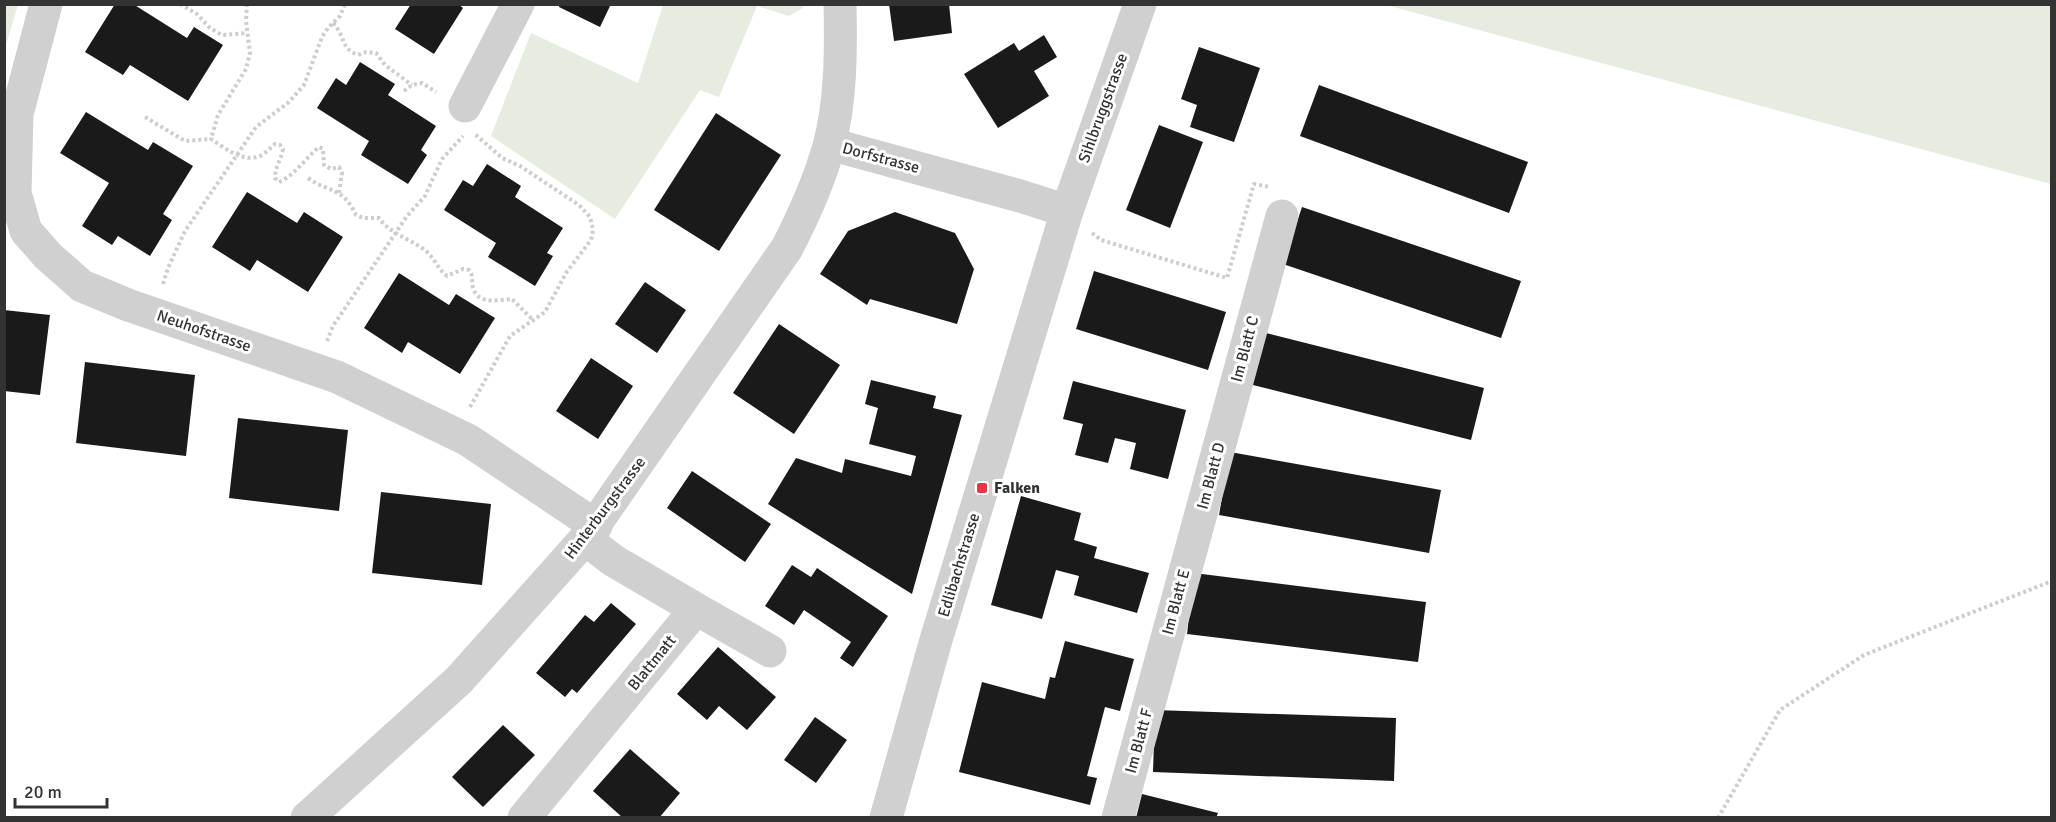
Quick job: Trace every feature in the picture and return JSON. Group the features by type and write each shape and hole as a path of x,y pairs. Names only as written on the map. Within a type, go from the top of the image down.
{"street":[{"name":"Neuhofstrasse","path":"46,4 17,114 15,193 26,231 48,256 82,286 154,314 337,377 468,440 590,533"},
{"path":"453,103 518,4"},
{"name":"Dorfstrasse","path":"840,4 838,91 830,144 1067,211"},
{"name":"Sihlbruggstrasse","path":"1067,211 1140,4"},
{"name":"Hinterburgstrasse","path":"307,818 459,680 590,533 788,248 811,200 830,144"},
{"name":"Im Blatt C","path":"1228,411 1263,286 1277,201"},
{"name":"Edlibachstrasse","path":"886,818 943,618 1067,211"},
{"name":"Im Blatt D","path":"1193,540 1228,411"},
{"path":"590,533 614,561 770,651"},
{"name":"Im Blatt E","path":"1159,664 1193,540"},
{"name":"Blattmatt","path":"524,818 696,609"},
{"name":"Im Blatt F","path":"1118,818 1159,664"}],"path":[{"path":"180,4 197,14 210,28 222,35 247,33"},
{"path":"212,139 218,116 246,69 250,53 246,21 247,4"},
{"path":"154,314 168,268 185,231 256,127 289,102 304,85 322,37 340,16 345,4"},
{"path":"333,23 342,33 344,44 349,52 358,55 366,52 376,53 385,65 412,85"},
{"path":"404,91 412,85 422,83 453,103"},
{"path":"146,117 185,141 212,139 236,156 252,158 261,156 275,144 280,145 283,149 282,155 275,170 275,178 279,182 296,171 304,159 319,147 323,149 324,165 331,169 339,167 342,173 339,193"},
{"path":"316,370 333,326 407,216 425,196 442,159 469,129 502,158 520,166 579,205 590,217 593,230 591,240 566,273 545,312 510,336 455,434"},
{"path":"308,178 339,193 349,202 356,215 363,218 379,218 385,226 428,252 440,271 447,276 463,269 469,270 473,275 473,289 478,296 488,301 512,299 533,320"},
{"path":"1067,211 1101,240 1227,278 1254,184 1277,201"},
{"path":"1718,818 1780,710 1864,655 2052,582"}],"shaded area":[{"path":"801,4 803,8 789,16 757,6 719,97 700,90 615,219 491,136 531,33 638,83 663,5"},
{"path":"4,5 18,5 5,48"},
{"path":"1386,5 2051,5 2051,184"}],"building":[{"path":"115,4 133,4 187,38 194,27 223,45 188,101 130,65 123,75 85,52"},
{"path":"411,4 458,4 463,8 434,54 395,29"},
{"path":"560,4 611,4 600,27 559,7"},
{"path":"889,4 949,4 952,33 894,41"},
{"path":"1044,35 1057,57 1034,71 1049,96 998,128 964,74 1014,43 1019,51"},
{"path":"1199,47 1260,68 1234,142 1190,127 1197,105 1181,99"},
{"path":"360,62 395,84 388,95 436,126 421,150 427,155 408,184 361,155 369,141 317,108 336,78 346,85"},
{"path":"1319,85 1528,162 1509,213 1300,136"},
{"path":"86,112 148,150 153,142 193,166 163,214 172,220 150,256 118,236 112,245 82,226 109,183 60,153"},
{"path":"716,113 781,155 719,251 654,210"},
{"path":"1159,125 1203,142 1170,228 1126,210"},
{"path":"487,164 521,186 515,197 563,228 547,253 553,256 535,286 488,257 496,243 444,210 463,180 473,186"},
{"path":"247,192 297,223 304,212 343,237 308,292 257,260 250,271 212,247"},
{"path":"1302,207 1521,281 1501,338 1283,264"},
{"path":"895,212 955,233 974,269 957,324 870,299 867,305 820,274 848,231"},
{"path":"1094,271 1226,312 1208,370 1076,329"},
{"path":"399,273 449,305 456,294 495,318 460,374 408,342 402,353 364,328"},
{"path":"645,282 686,310 657,353 615,324"},
{"path":"4,310 50,315 40,395 4,391"},
{"path":"779,324 840,365 794,434 733,393"},
{"path":"1258,331 1484,388 1471,440 1245,383"},
{"path":"591,358 633,386 598,439 556,411"},
{"path":"85,362 195,375 186,456 76,443"},
{"path":"871,380 936,396 933,408 962,415 912,594 768,504 796,458 842,473 845,459 911,476 916,456 869,444 878,408 865,404"},
{"path":"1073,381 1186,410 1168,479 1130,469 1136,443 1115,438 1108,463 1075,455 1083,424 1063,419"},
{"path":"238,418 348,430 339,511 229,498"},
{"path":"1230,452 1441,490 1429,553 1219,515"},
{"path":"692,471 771,524 745,562 667,508"},
{"path":"381,492 491,504 482,585 372,573"},
{"path":"1021,496 1081,513 1074,540 1097,547 1094,558 1149,573 1137,613 1074,595 1079,576 1056,570 1042,619 991,605"},
{"path":"792,565 811,577 817,568 888,616 853,667 840,658 851,642 804,610 794,625 765,606"},
{"path":"1194,573 1426,602 1418,662 1187,634"},
{"path":"611,603 636,624 577,693 572,689 565,697 536,673 585,615 594,622"},
{"path":"1065,641 1134,659 1120,711 1105,707 1087,776 1097,778 1090,805 959,772 982,682 1045,699 1050,677 1055,678"},
{"path":"718,647 776,697 747,730 719,706 707,720 677,694"},
{"path":"1155,710 1396,718 1394,781 1153,772"},
{"path":"815,717 847,740 816,783 784,760"},
{"path":"503,725 535,755 483,807 452,777"},
{"path":"630,749 680,793 659,818 623,818 593,791"},
{"path":"1142,794 1218,813 1216,818 1136,818"}],"place":[{"name":"Falken","path":"982,488"}]}
